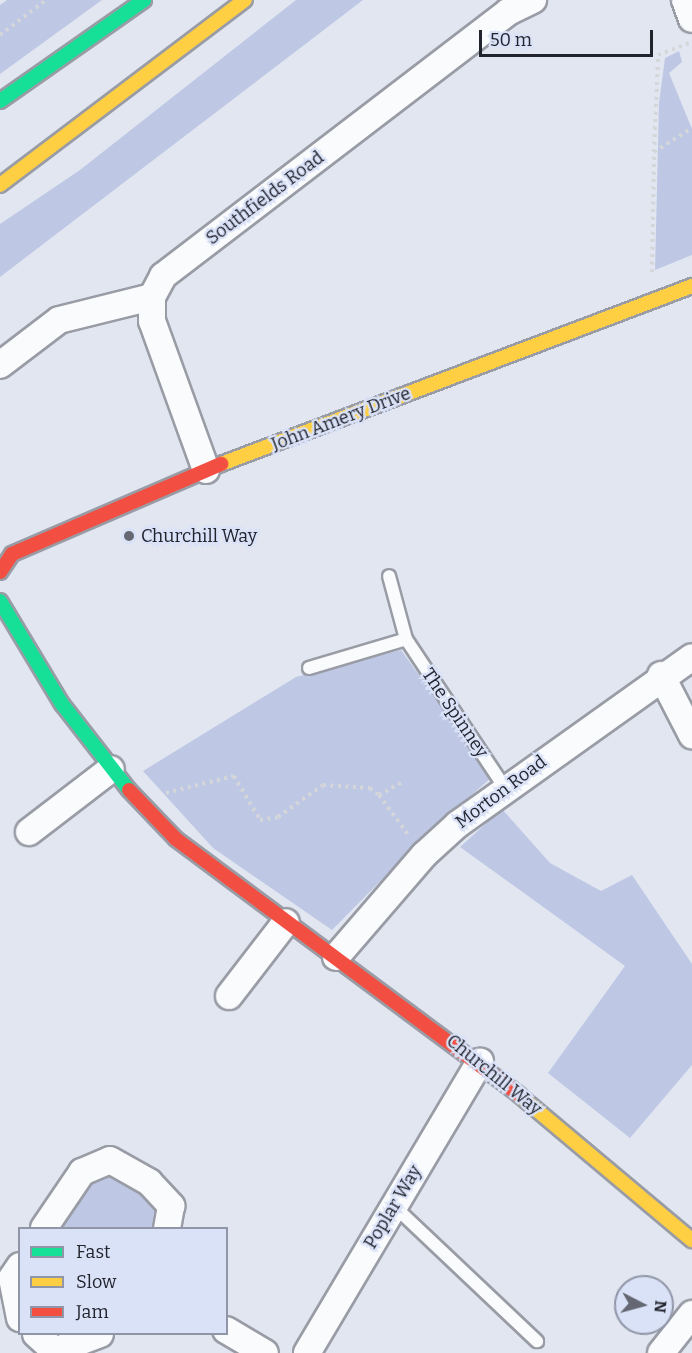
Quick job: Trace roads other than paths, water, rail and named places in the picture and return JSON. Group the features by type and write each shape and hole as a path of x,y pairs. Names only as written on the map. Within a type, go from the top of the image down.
{"main road":[{"path":"0,101 144,0"},
{"path":"0,185 246,0"},
{"name":"John Amery Drive","path":"0,569 12,554 206,470 692,286"},
{"name":"Churchill Way","path":"0,601 29,655 111,769 143,809 286,922 480,1062 692,1240"}],"street":[{"name":"Southfields Road","path":"152,297 163,276 508,12 533,0"},
{"path":"685,0 692,18"},
{"path":"0,366 59,320 152,297 152,321 206,470"},
{"name":"Morton Road","path":"336,957 423,855 504,788 661,675 692,657"},
{"path":"661,675 692,735"},
{"path":"28,832 111,769"},
{"path":"229,996 286,922"},
{"name":"Poplar Way","path":"307,1353 480,1062"},
{"path":"45,1227 82,1172 110,1160 149,1182 171,1206 167,1227"},
{"path":"18,1269 12,1278 18,1308"},
{"path":"661,1353 692,1314"},
{"path":"228,1331 265,1353"},
{"path":"37,1335 55,1351 97,1335"}],"lane":[{"name":"The Spinney","path":"389,576 406,639 504,788"},
{"path":"309,668 406,639"},
{"path":"394,1206 537,1341"}],"place":[{"name":"Churchill Way","path":"129,536"}]}
